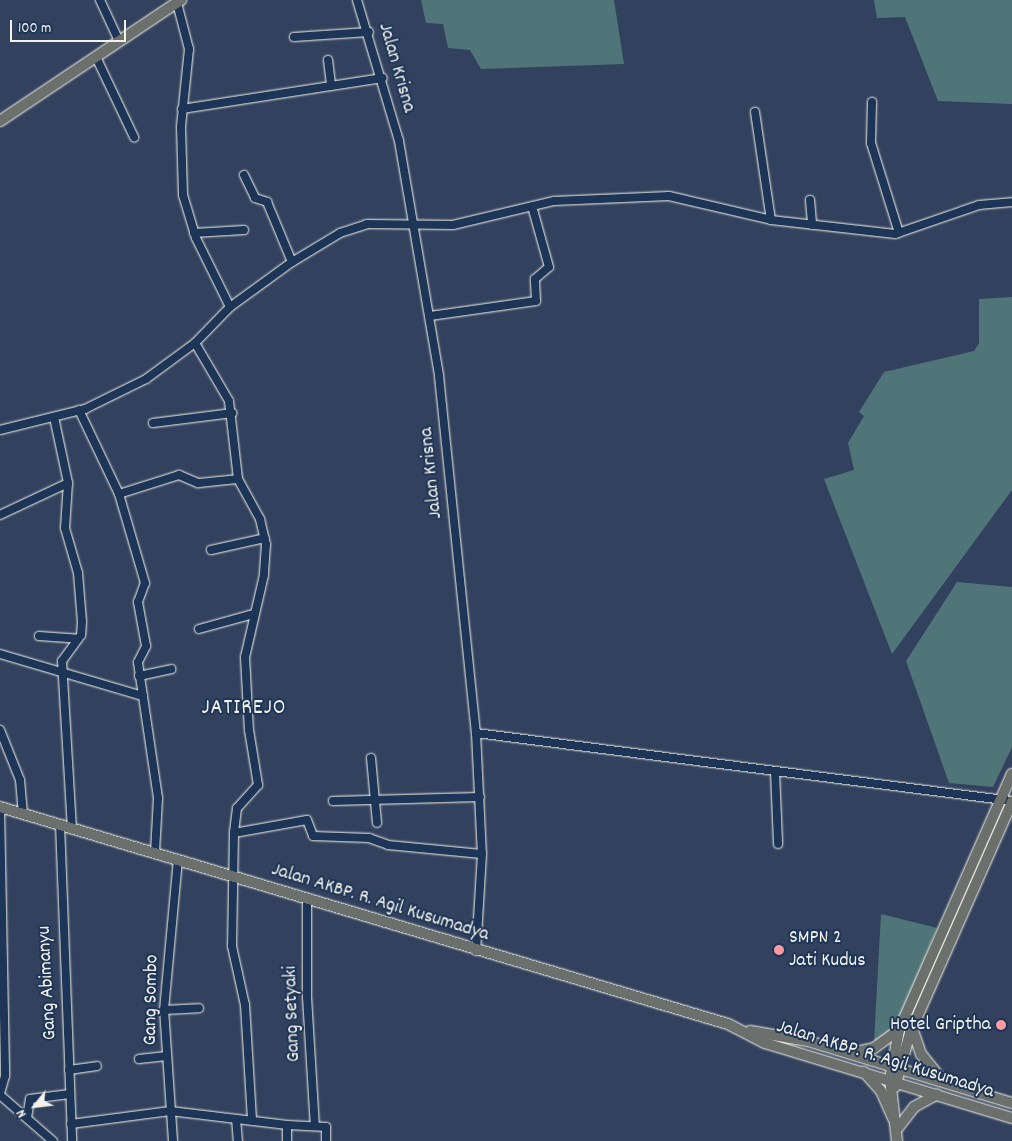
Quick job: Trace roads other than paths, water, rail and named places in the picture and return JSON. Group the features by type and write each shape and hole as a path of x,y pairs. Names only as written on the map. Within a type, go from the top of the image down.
{"main road":[{"path":"0,121 179,1"},
{"path":"897,1141 895,1078 899,1030 1012,774"},
{"path":"895,1078 912,1028 1012,802"},
{"name":"Jalan AKBP. R. Agil Kusumadya","path":"0,807 155,852 476,951 750,1031 774,1032 849,1053 895,1078 937,1094 1012,1118"},
{"path":"912,1028 921,1054 945,1083"},
{"path":"849,1053 874,1048 899,1030"},
{"name":"Jalan AKBP. R. Agil Kusumadya","path":"750,1031 765,1043 864,1072 895,1078 945,1083 1012,1103"},
{"path":"864,1072 885,1098 896,1128"},
{"path":"896,1128 914,1107 937,1094"}],"street":[{"path":"100,0 119,41"},
{"name":"Jalan Krisna","path":"357,0 383,78 416,228 430,316 476,733 482,854 476,951"},
{"path":"179,1 188,49 182,109 180,164 194,233 230,307"},
{"path":"294,37 369,32"},
{"path":"96,57 134,138"},
{"path":"328,60 331,86"},
{"path":"182,109 383,78"},
{"path":"872,102 871,143 899,233"},
{"path":"755,112 771,220"},
{"path":"244,175 255,198 270,206 292,262"},
{"path":"0,430 79,410 146,379 195,343 230,307 292,262 358,226 380,222 416,228 462,224 532,206 669,196 771,220 899,233 979,205 1012,202"},
{"path":"810,200 812,225"},
{"path":"430,316 536,301 535,279 549,267 532,206"},
{"path":"194,233 244,230"},
{"path":"195,343 232,413 238,479 258,513 265,538 266,564 244,668 258,785 237,808 234,833 233,876 232,946 244,1005 252,1121"},
{"path":"79,410 119,494 145,583 138,602 146,641 138,662 158,798 155,852"},
{"path":"154,423 232,413"},
{"path":"54,417 68,483 65,528 78,573 82,622 78,639 63,656 62,672 72,827"},
{"path":"119,494 179,475 198,483 238,479"},
{"path":"0,515 68,483"},
{"path":"211,550 265,538"},
{"path":"199,629 254,614"},
{"path":"39,636 78,639"},
{"path":"0,654 143,696"},
{"path":"139,676 171,668"},
{"path":"0,730 20,780 23,813"},
{"path":"476,733 1012,802"},
{"path":"371,758 377,798 377,823"},
{"path":"775,771 778,844"},
{"path":"333,800 480,797"},
{"path":"0,807 5,1076 0,1094 53,1141"},
{"path":"234,833 307,820 313,836 369,838 388,845 482,854"},
{"name":"Gang Abimanyu","path":"60,824 72,1141"},
{"name":"Gang Sombo","path":"173,1141 164,1010 178,860"},
{"name":"Gang Setyaki","path":"307,900 307,997 315,1126"},
{"path":"164,1010 199,1008"},
{"path":"139,1059 167,1056"},
{"path":"69,1070 97,1066"},
{"path":"27,1118 30,1100 70,1094"},
{"path":"71,1124 170,1111 287,1125 326,1127 326,1141"},
{"path":"236,1119 238,1141"},
{"path":"287,1125 287,1141"}],"place":[{"name":"SMPN 2 Jati Kudus","path":"779,950"},
{"name":"Hotel Griptha","path":"1001,1025"}],"district":[{"name":"JATIREJO","path":"244,709"}]}
